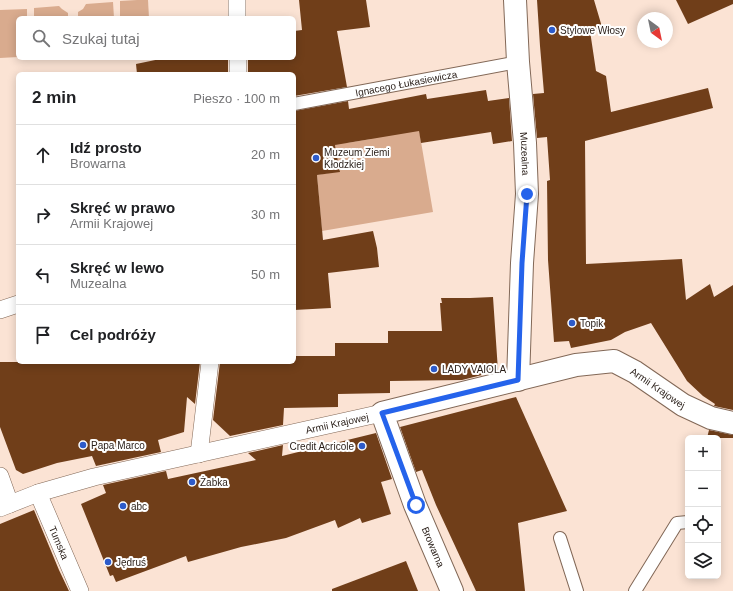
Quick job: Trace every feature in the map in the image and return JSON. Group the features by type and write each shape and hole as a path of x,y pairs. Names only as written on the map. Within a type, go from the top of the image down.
{"street":[{"path":"237,0 237,16"},
{"name":"Muzealna","path":"515,0 527,194 522,263 518,380"},
{"path":"238,60 238,72"},
{"path":"0,310 16,305"},
{"name":"Armii Krajowej","path":"5,506 38,493 94,477 382,413 576,365 614,361 635,372 683,404 711,418 733,423"},
{"path":"199,454 210,364"},
{"name":"Browarna","path":"382,413 416,505 452,591"},
{"path":"0,476 5,506"},
{"name":"Tumska","path":"38,493 80,591"}],"lane":[{"name":"Ignacego Łukasiewicza","path":"296,104 518,62"},
{"path":"635,591 677,523 685,522"},
{"path":"560,538 577,591"}],"shaded area":[{"path":"148,0 149,16 120,16 120,1"},
{"path":"113,2 114,16 78,16 78,12 83,9 86,4"},
{"path":"59,6 68,13 68,16 34,16 34,8"},
{"path":"27,9 27,16 16,16 16,57 0,58 0,10"},
{"path":"419,130 433,212 322,231 317,175 340,171 335,145 336,143 347,143 371,139 371,136"}],"building":[{"path":"299,0 366,0 370,27 337,31 347,87 296,96 296,72 248,72 248,60 296,60 296,31 302,30"},
{"path":"537,0 594,0 602,27 590,31 596,71 606,76 611,112 708,88 713,108 585,141 586,264 682,259 686,300 710,284 714,297 733,285 733,410 714,406 715,404 703,396 687,381 651,323 625,332 611,340 571,348 569,341 554,342 548,260 547,181 550,180 547,137 537,138 533,94 544,93"},
{"path":"676,0 733,0 733,4 688,24"},
{"path":"155,60 228,60 228,72 137,72 136,64"},
{"path":"486,90 488,101 509,98 512,141 493,144 491,132 421,143 419,131 335,145 340,172 317,175 323,240 373,231 379,267 328,273 331,308 296,310 296,111 348,101 349,109 426,94 427,99"},
{"path":"493,297 498,371 462,380 390,381 390,393 338,394 338,407 284,408 283,425 230,436 213,420 220,364 296,364 296,356 335,356 335,343 388,343 388,331 442,331 441,298"},
{"path":"0,362 16,362 16,364 200,364 195,404 187,397 184,432 158,440 161,452 96,466 92,456 57,463 23,474 16,470 0,427"},
{"path":"516,397 567,511 518,523 525,591 476,591 436,505 422,470 416,472 400,427"},
{"path":"709,430 733,435 733,438 721,438 721,435 708,435"},
{"path":"376,433 392,479 381,482 391,514 362,523 360,518 338,528 335,520 286,538 241,547 188,562 186,556 116,582 113,575 110,576 81,504 106,493 103,485 166,471 168,479 256,460 248,453 283,445 282,456"},
{"path":"34,510 69,591 0,591 0,524"},
{"path":"406,561 418,591 332,591 332,589"}],"place":[{"name":"Stylowe Włosy","path":"552,30"},
{"name":"Muzeum Ziemi Kłodzkiej","path":"316,158"},
{"name":"Topik","path":"572,323"},
{"name":"LADY VAIOLA","path":"434,369"},
{"name":"Papa Marco","path":"83,445"},
{"name":"Credit Acricole","path":"362,446"},
{"name":"Żabka","path":"192,482"},
{"name":"abc","path":"123,506"},
{"name":"Jędruś","path":"108,562"}],"route":[{"path":"416,505 382,413 518,380 522,263 527,194"}]}
